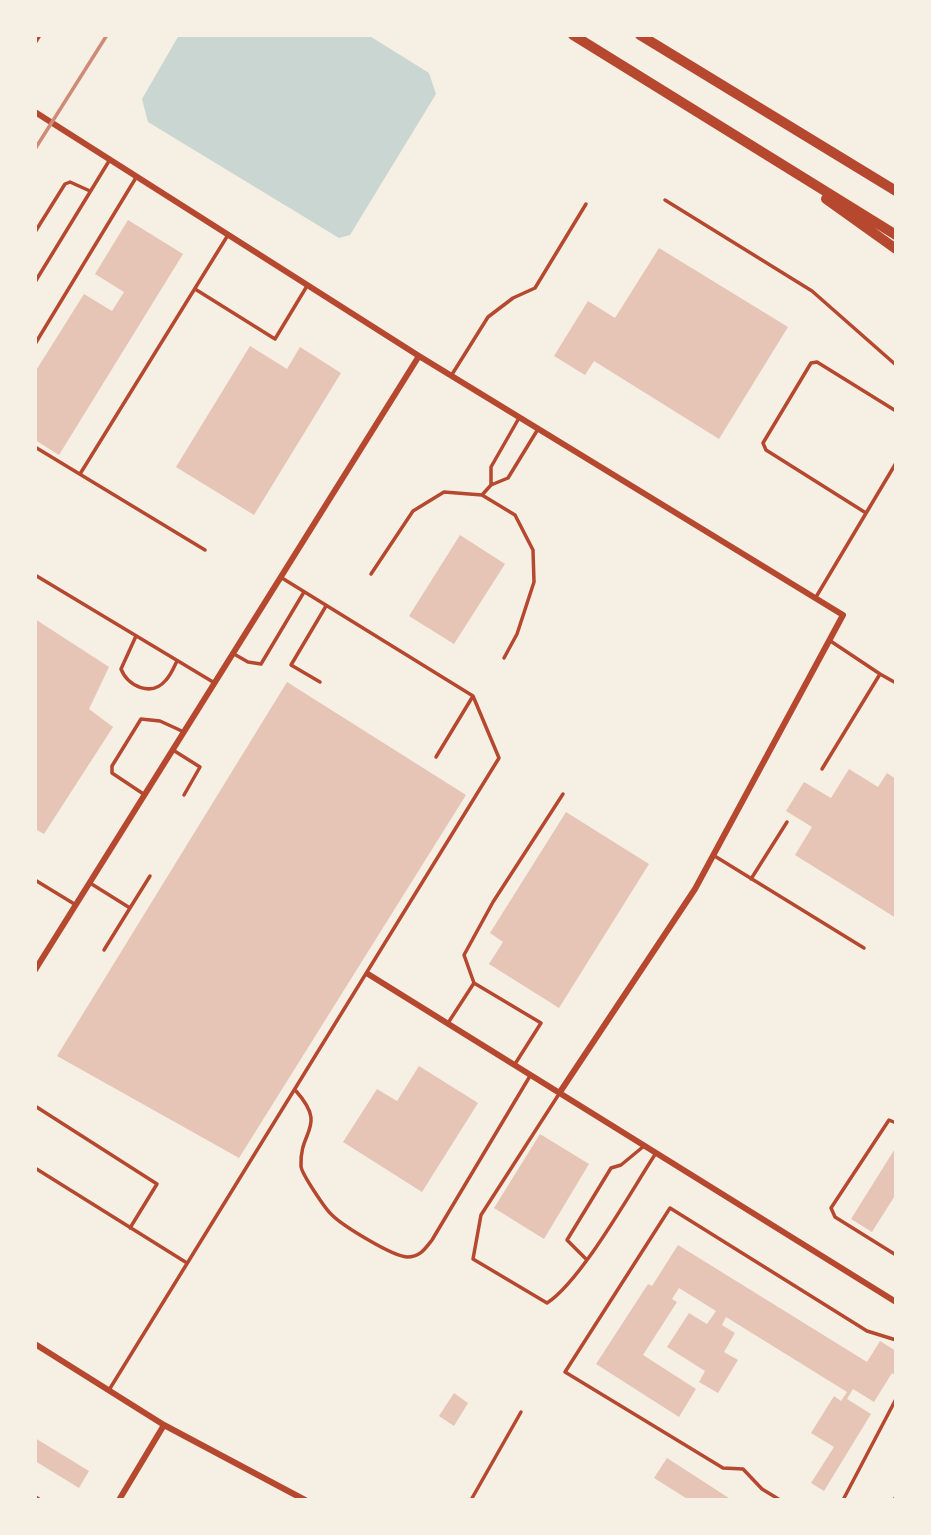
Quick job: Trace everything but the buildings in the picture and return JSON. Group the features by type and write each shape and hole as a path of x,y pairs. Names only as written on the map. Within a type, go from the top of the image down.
{"highway":[{"path":"573,35 896,235"},
{"path":"640,35 896,191"},
{"path":"813,139 896,184"},
{"path":"750,144 896,249"}],"street":[{"path":"35,112 451,376 843,615 695,889 560,1092"},
{"path":"35,970 419,356"},
{"path":"368,974 896,1302"},
{"path":"35,1344 164,1425 306,1500"},
{"path":"118,1500 164,1425"}],"lane":[{"path":"35,43 40,35"},
{"path":"35,282 110,159"},
{"path":"35,344 137,177"},
{"path":"35,232 65,184 70,182 90,191"},
{"path":"665,200 812,291 896,365"},
{"path":"451,376 488,317 513,298 534,288 586,204"},
{"path":"80,474 229,235"},
{"path":"195,289 275,339 308,285"},
{"path":"866,513 766,450 763,443 811,363 817,362 896,411"},
{"path":"491,485 491,467 519,418"},
{"path":"481,495 491,485 508,478 538,429"},
{"path":"35,447 205,550"},
{"path":"815,598 896,463"},
{"path":"371,575 413,511 444,492 481,495 515,516 533,550 534,582 517,634 504,658"},
{"path":"35,575 215,683"},
{"path":"108,1390 368,974 499,758 473,696 280,576"},
{"path":"233,654 248,662 261,664 304,593"},
{"path":"320,682 291,665 326,606"},
{"path":"136,636 121,669 130,682 139,688 157,688 166,681 177,661"},
{"path":"829,640 896,683"},
{"path":"822,769 880,674"},
{"path":"436,757 473,696"},
{"path":"145,795 112,773 112,765 141,719 160,721 184,733"},
{"path":"173,750 200,767 184,795"},
{"path":"515,1064 541,1023 474,983 464,954 493,902 563,794"},
{"path":"751,879 787,822"},
{"path":"713,855 864,948"},
{"path":"104,950 150,876"},
{"path":"35,880 76,905"},
{"path":"90,883 130,908"},
{"path":"448,1023 474,983"},
{"path":"295,1091 310,1107 312,1120 300,1166 307,1184 323,1200 330,1214 384,1248 406,1257 421,1254 432,1240 531,1074"},
{"path":"560,1092 481,1215 473,1259 547,1303 556,1297 586,1259 657,1152"},
{"path":"35,1107 157,1184 130,1228"},
{"path":"896,1123 889,1120 831,1208 835,1217 896,1255"},
{"path":"586,1259 568,1240 611,1168 621,1165 645,1145"},
{"path":"35,1168 187,1264"},
{"path":"780,1500 762,1489 743,1469 723,1468 565,1372 652,1232 670,1208 867,1331 896,1340"},
{"path":"843,1500 896,1399"},
{"path":"471,1500 520,1412"}],"shaded area":[{"path":"179,35 368,35 429,73 436,94 350,235 339,238 148,122 142,99"}],"railway":[{"path":"35,149 107,35"}]}
